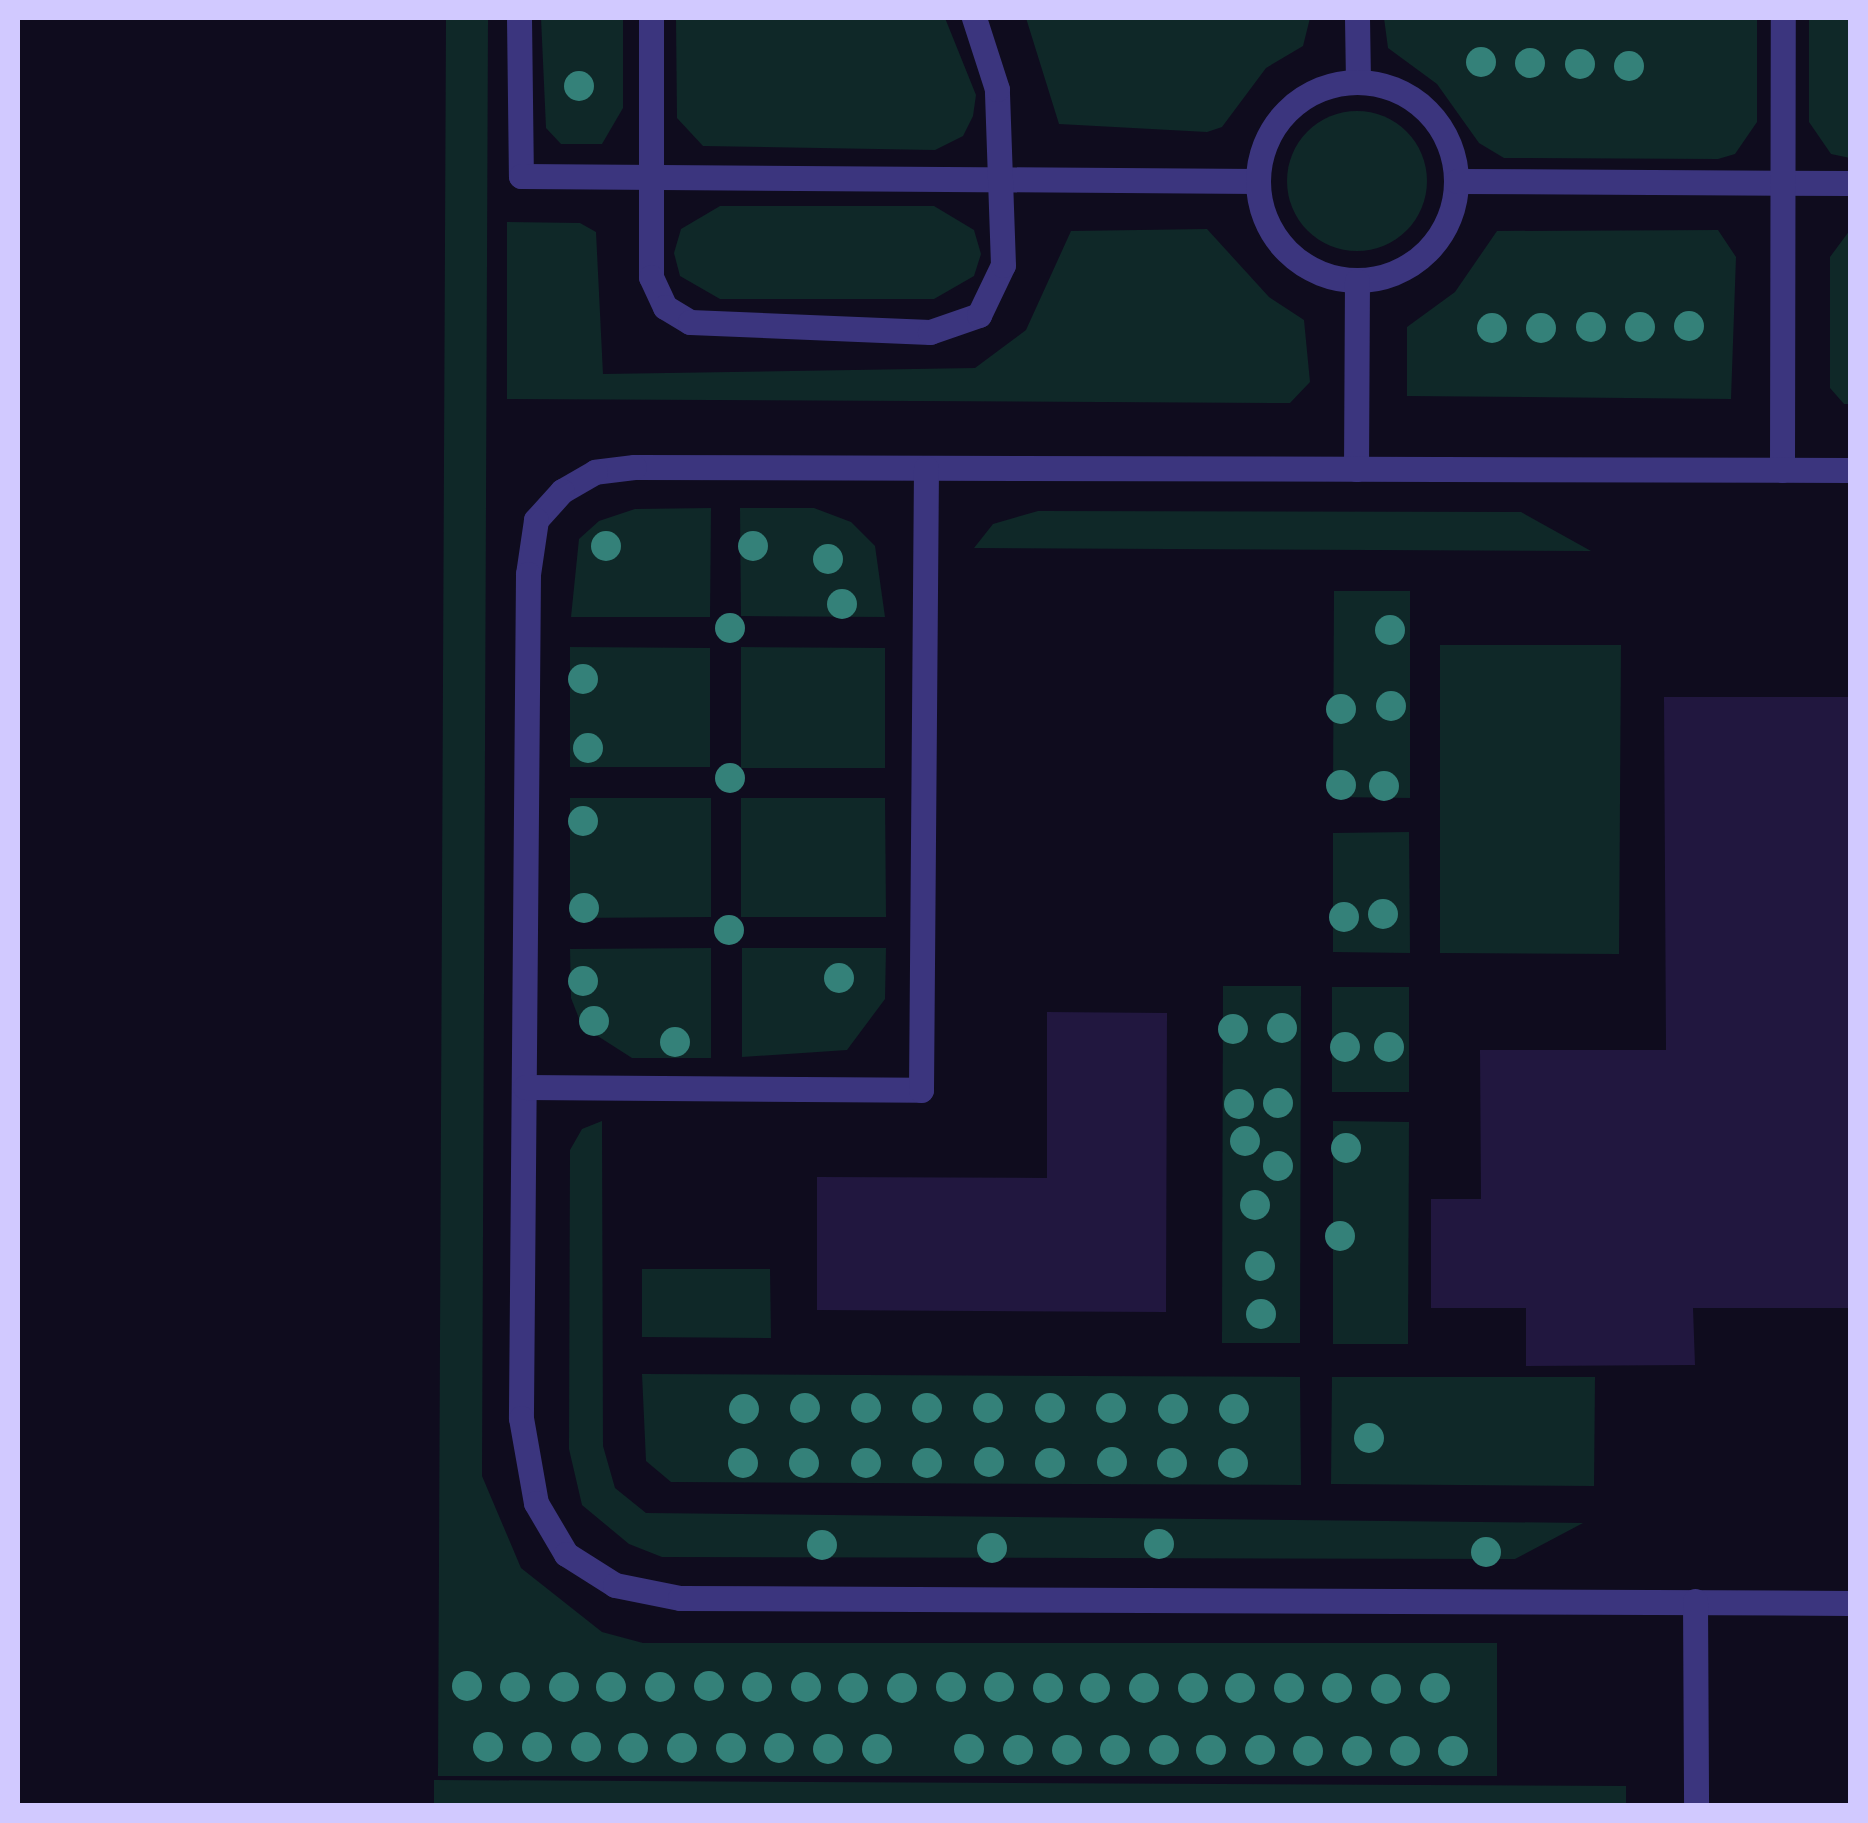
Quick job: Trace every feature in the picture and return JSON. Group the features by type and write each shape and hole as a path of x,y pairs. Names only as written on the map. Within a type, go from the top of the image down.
{"lane":[{"path":"520,18 521,176 1257,181"},
{"path":"651,18 651,277 665,307 690,322 930,332 979,315 994,293 1006,180 996,89 974,18"},
{"path":"1357,18 1358,81"},
{"path":"1782,470 1784,18"},
{"path":"1358,81 1396,89 1427,111 1450,144 1457,181 1449,220 1427,252 1396,274 1357,281 1320,273 1287,251 1265,220 1257,181 1265,143 1287,111 1319,89 1358,81"},
{"path":"1457,181 1850,182"},
{"path":"1356,470 1357,281"},
{"path":"1850,470 926,468 595,472 536,520 521,1418 536,1503 566,1554 615,1584 680,1598 1850,1602"},
{"path":"525,1087 921,1090 926,468"},
{"path":"1695,1601 1696,1806"}],"green space":[{"path":"446,18 488,18 482,1476 521,1568 602,1632 643,1643 1497,1643 1497,1776 438,1776"},
{"path":"541,18 623,18 623,108 602,144 561,144 546,128"},
{"path":"676,18 945,18 976,95 973,116 963,136 935,150 703,146 677,118"},
{"path":"1026,18 1310,18 1303,46 1266,68 1222,127 1207,132 1059,124"},
{"path":"1384,18 1757,18 1757,122 1735,154 1718,159 1504,158 1479,143 1437,84 1388,48"},
{"path":"1809,18 1850,18 1850,158 1831,154 1809,122"},
{"path":"1357,111 1384,116 1407,131 1422,154 1427,181 1422,208 1407,231 1384,246 1357,251 1330,246 1307,231 1292,208 1287,181 1292,154 1307,131 1330,116"},
{"path":"720,206 934,206 974,230 981,254 974,276 934,299 720,299 680,276 674,253 681,229"},
{"path":"507,222 580,223 596,232 603,374 975,368 1026,330 1071,231 1207,229 1269,297 1304,320 1310,382 1290,403 507,399"},
{"path":"1718,230 1736,257 1731,399 1407,396 1407,327 1455,292 1497,231"},
{"path":"1850,230 1850,404 1844,404 1830,388 1830,257"},
{"path":"711,508 710,617 571,617 579,539 599,521 635,509"},
{"path":"740,508 814,508 851,522 875,546 885,617 741,616"},
{"path":"1038,511 1521,512 1591,551 974,548 993,524"},
{"path":"1334,591 1410,591 1410,798 1333,797"},
{"path":"1440,645 1621,645 1619,954 1440,953"},
{"path":"570,647 710,648 710,767 570,767"},
{"path":"741,647 885,648 885,768 741,768"},
{"path":"570,798 711,798 711,917 570,918"},
{"path":"741,798 885,798 886,917 741,917"},
{"path":"1409,832 1410,953 1333,952 1333,833"},
{"path":"711,948 711,1058 632,1058 582,1026 571,998 570,949"},
{"path":"742,948 886,948 885,999 847,1050 742,1057"},
{"path":"1223,986 1301,986 1300,1343 1222,1343"},
{"path":"1332,987 1409,987 1409,1092 1332,1092"},
{"path":"602,1121 603,1446 615,1488 646,1513 1583,1523 1515,1559 662,1557 629,1544 582,1505 569,1449 570,1150 582,1129"},
{"path":"1333,1121 1409,1122 1408,1344 1333,1344"},
{"path":"642,1269 770,1269 771,1338 642,1337"},
{"path":"642,1374 1300,1377 1301,1485 671,1482 646,1461"},
{"path":"1332,1377 1595,1377 1594,1486 1331,1484"},
{"path":"434,1780 1626,1786 1626,1805 434,1806"}],"building":[{"path":"1664,697 1850,697 1850,1308 1693,1308 1695,1365 1526,1366 1526,1308 1431,1308 1431,1199 1481,1199 1480,1050 1666,1050"},
{"path":"1047,1012 1167,1013 1166,1312 817,1310 817,1177 1047,1178"}]}
